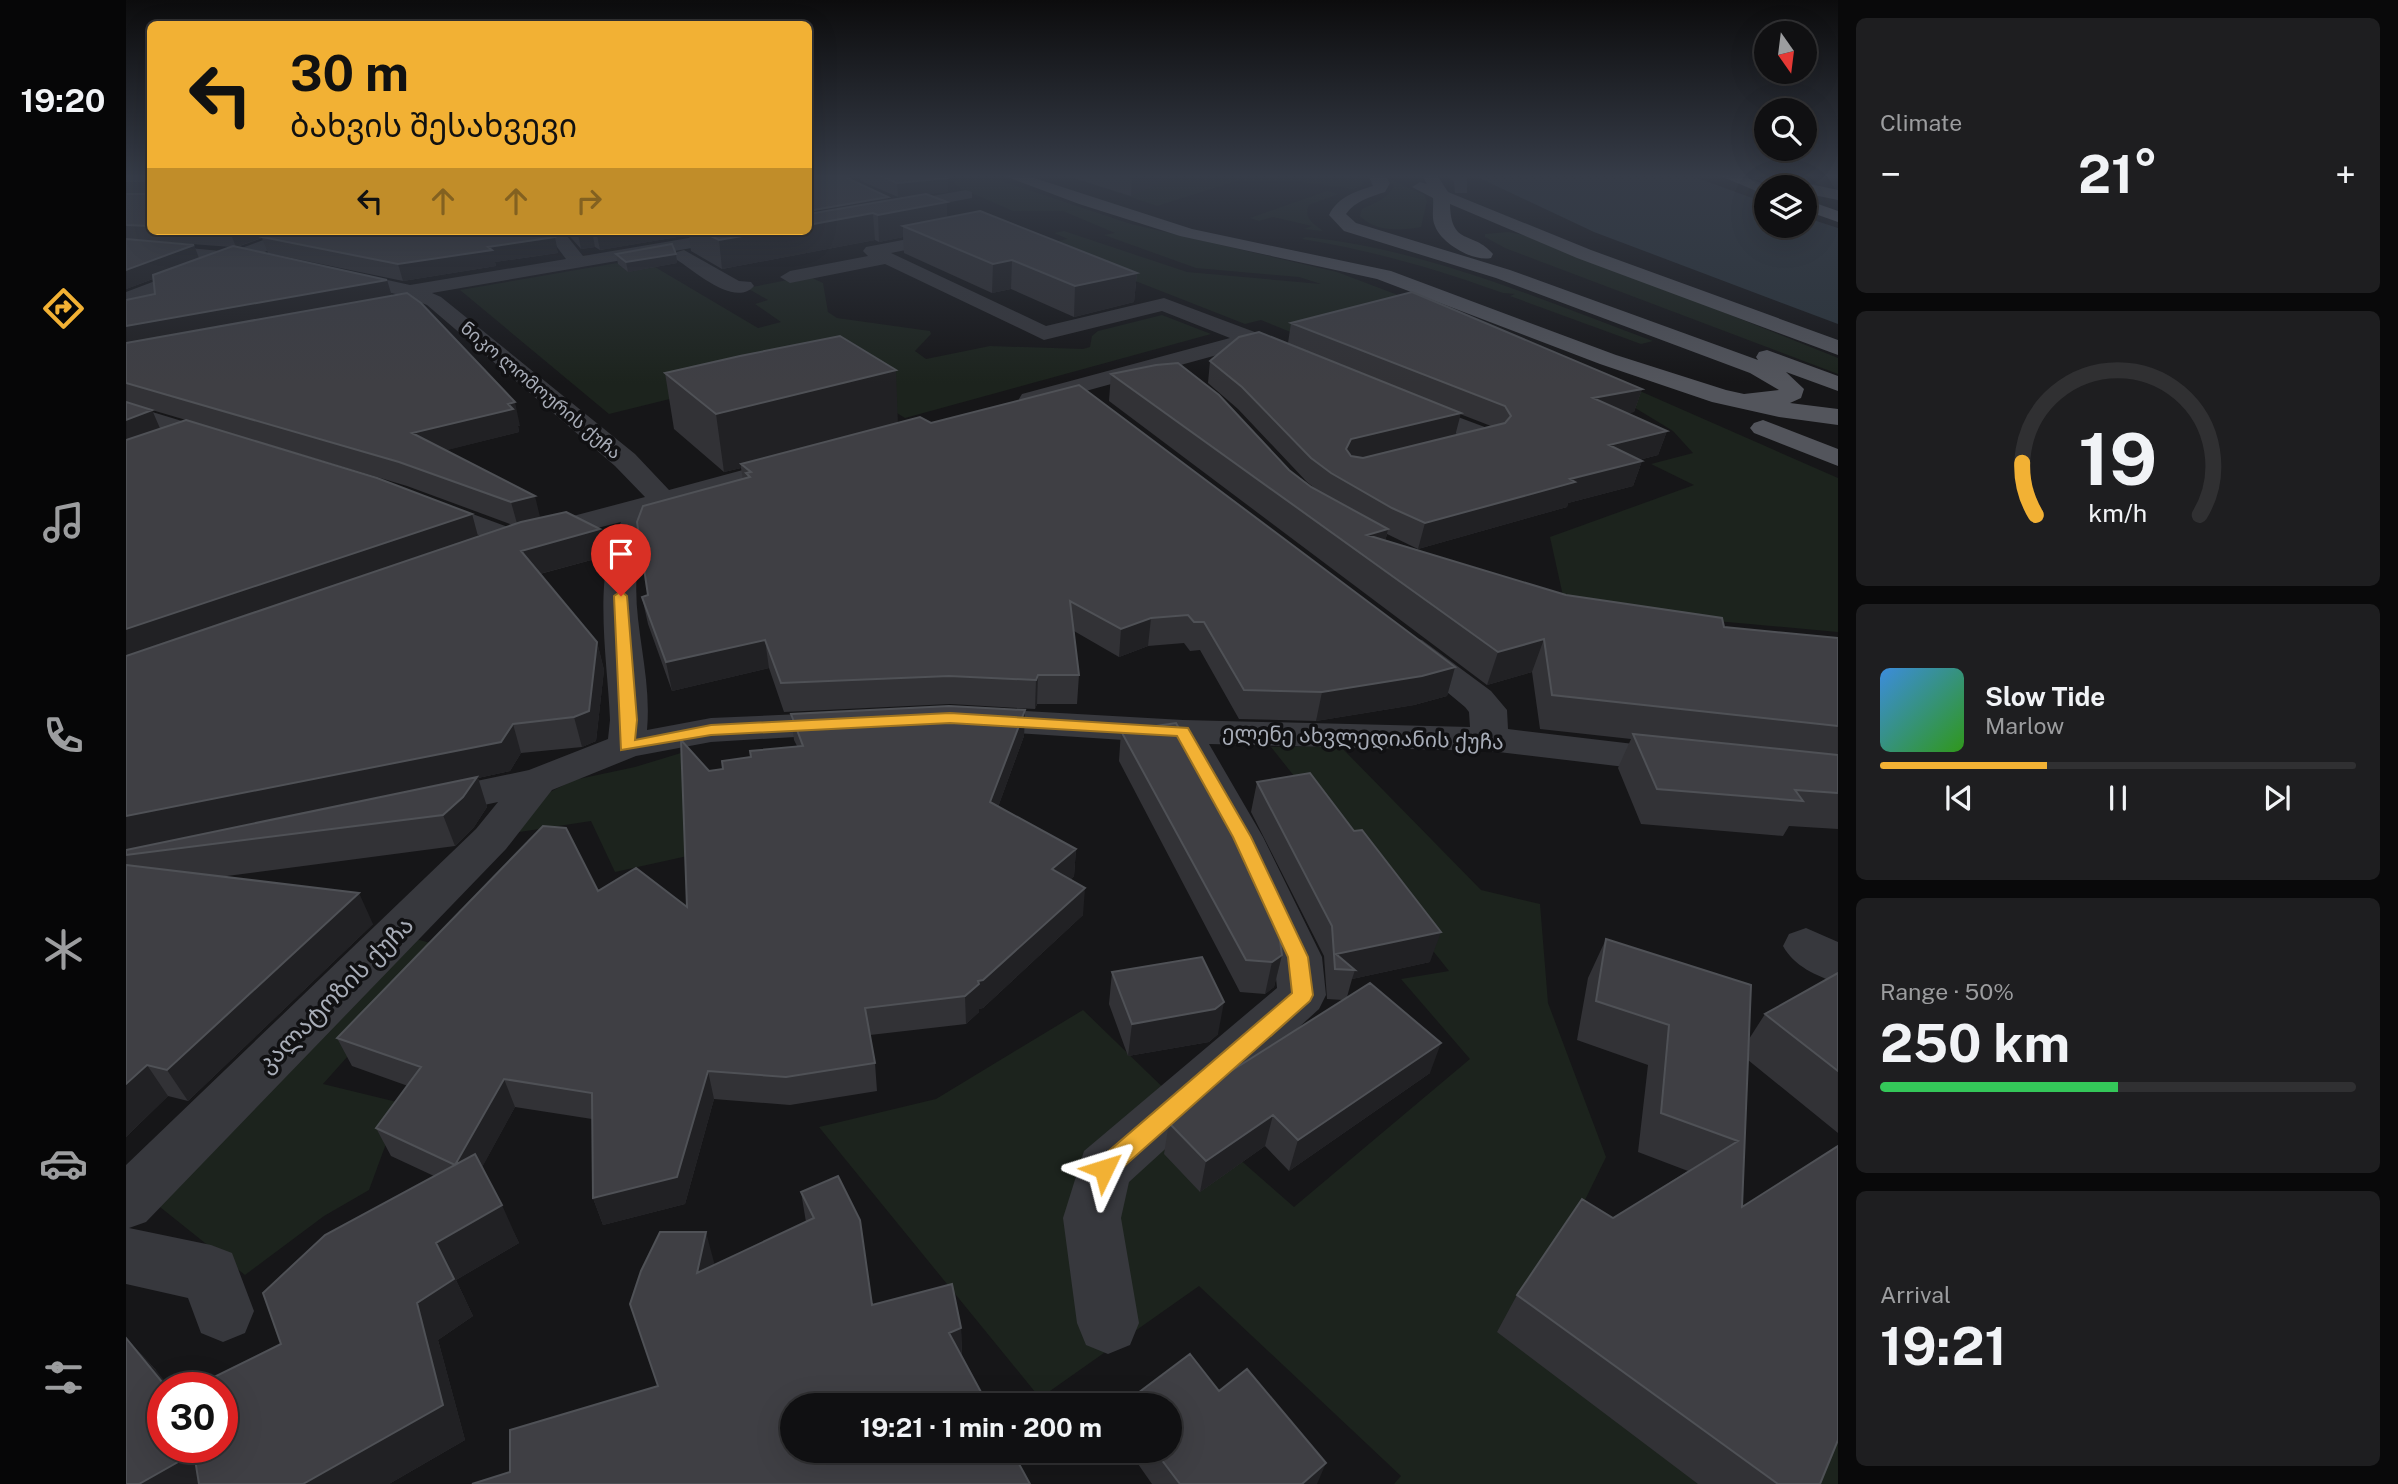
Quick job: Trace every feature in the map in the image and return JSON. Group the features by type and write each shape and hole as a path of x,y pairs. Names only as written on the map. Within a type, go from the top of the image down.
{"main road":[{"path":"1243,244 1382,274 1610,360 1723,396 1779,410 1838,417"},
{"path":"1405,244 1458,259 1610,312 1767,372 1792,389 1791,393 1777,400 1723,396"},
{"path":"1461,244 1838,384"},
{"path":"1482,244 1526,267"},
{"path":"1563,244 1838,348"},
{"path":"1593,244 1646,275"},
{"path":"1610,360 1688,398 1838,458"},
{"path":"1763,428 1838,438"}],"street":[{"path":"126,299 270,244"},
{"path":"564,244 578,262"},
{"path":"676,252 707,244"},
{"path":"322,272 410,291 578,262 737,244"},
{"path":"907,244 872,251 1044,333 1164,304"},
{"path":"126,247 240,256 278,264"},
{"path":"676,252 735,289"},
{"path":"790,277 888,258"},
{"path":"1128,289 1276,350"},
{"name":"ნიკო ლომოურის ქუჩა","path":"410,291 434,301 625,460 654,504"},
{"path":"393,308 434,301"},
{"path":"1005,407 1252,339"},
{"path":"1153,366 1194,386"},
{"path":"1072,388 1105,413"},
{"path":"1387,397 1489,439 1436,452"},
{"path":"126,411 241,448"},
{"path":"160,446 194,433"},
{"path":"477,553 818,457"},
{"path":"396,495 516,540"},
{"path":"626,746 629,720 619,570 628,536 654,504"},
{"path":"1390,631 1478,699 1488,710 1490,739"},
{"name":"ელენე ახვლედიანის ქუჩა","path":"937,719 1183,732 1490,739 1714,765"},
{"path":"391,811 537,781 626,746 711,730 884,721"},
{"path":"1108,1322 1092,1218 1104,1169 1303,995 1298,957 1242,837 1183,732"},
{"name":"კალატოზის ქუჩა","path":"126,1203 491,839 537,781"},
{"path":"126,1256 211,1274 223,1311"}],"shaded area":[{"path":"1042,244 1104,244 1187,272 1321,284 1299,277 1196,268 1130,244 1218,244 1337,272 1567,359 1838,478 1838,632 1638,614 1563,596 1550,537 1694,485 1651,464 1693,453 1673,431 1632,406 1303,337 1261,320 1245,324"},
{"path":"1329,244 1356,244 1438,264 1653,341 1641,344 1510,296 1515,294 1503,293 1379,255"},
{"path":"1498,244 1553,244 1838,358 1838,374"},
{"path":"1626,244 1838,244 1838,324"},
{"path":"617,263 628,272 655,267 758,328 781,322 755,304 768,300 747,288 808,276 823,283 828,312 837,318 930,331 931,334 915,351 926,359 990,346 1083,349 1090,347 1092,336 1098,331 1162,315 1211,334 905,418 815,363 609,414 460,290"},
{"path":"1340,746 1481,890 1540,904 1548,1003 1606,1157 1585,1200 1743,1359 1838,1358 1838,1484 1394,1484 1401,1476 1199,1286 1047,1393 1036,1393 819,1127 936,1099 1083,1010 1213,1136 1294,1207 1470,1059 1401,979 1449,971 1271,747"},
{"path":"681,753 692,855 615,872 591,821 507,834 542,796 574,780 635,767"},
{"path":"401,935 445,947 323,1084 401,1103 369,1190 324,1216 245,1275 150,1199"}],"building":[{"path":"126,244 194,245 126,270"},
{"path":"299,244 506,244 488,247 492,250 398,264"},
{"path":"672,244 676,254 626,262 616,254"},
{"path":"946,244 1064,244 1137,273 1075,286 1012,260 993,264"},
{"path":"233,246 387,280 126,326 126,300 155,294 153,275"},
{"path":"1412,292 1642,389 1593,398 1667,431 1609,445 1642,461 1570,479 1575,482 1425,523 1392,508 1331,473 1311,458 1242,387 1210,361 1239,337 1259,332 1461,413 1351,439 1346,449 1351,456 1363,458 1505,423 1511,416 1505,406 1291,323"},
{"path":"407,293 421,303 515,402 508,404 513,409 412,433 535,496 511,502 399,462 126,383 126,343"},
{"path":"840,336 896,370 716,414 665,373 740,356"},
{"path":"1178,363 1219,395 1289,470 1311,487 1388,529 1367,535 1566,595 1722,618 1724,627 1838,638 1838,726 1552,695 1544,639 1498,652 1111,374"},
{"path":"1079,385 1455,667 1422,676 1322,692 1244,690 1204,622 1194,622 1188,615 1151,618 1121,629 1070,601 1079,675 1038,675 1036,680 949,676 781,683 765,640 666,662 642,597 648,595 637,522 643,506 750,477 746,473 751,472 741,464 920,417 931,423"},
{"path":"126,402 152,410 126,420"},
{"path":"186,420 377,478 472,514 126,629 126,440"},
{"path":"566,512 600,529 521,551 597,642 589,711 574,717 513,724 501,742 126,816 126,656 521,522"},
{"path":"949,706 1025,710 990,802 1076,849 1052,869 1085,888 983,980 978,981 979,984 965,996 865,1008 875,1063 786,1077 708,1071 677,1177 593,1198 592,1093 504,1079 455,1165 376,1128 421,1067 337,1038 543,826 566,828 598,891 636,868 687,907 681,740 709,771 723,769 722,761 751,757 750,751 803,746 791,714"},
{"path":"1176,723 1224,807 1278,926 1282,955 1272,962 1246,960 1121,731"},
{"path":"1633,734 1838,755 1838,793 1795,790 1803,801 1657,789"},
{"path":"1310,773 1354,831 1362,830 1441,932 1336,954 1355,970 1335,969 1332,926 1257,782"},
{"path":"477,777 463,797 443,815 126,855 126,850"},
{"path":"126,865 359,893 167,1070 147,1065 126,1084"},
{"path":"1606,939 1751,985 1742,1207 1838,1146 1838,1440 1820,1484 1778,1484 1517,1295 1582,1199 1613,1218 1738,1141 1661,1113 1669,1025 1596,1001"},
{"path":"1202,957 1224,1002 1215,1009 1132,1024 1112,972"},
{"path":"1838,973 1838,1071 1765,1014"},
{"path":"1370,983 1441,1043 1298,1140 1273,1115 1206,1161 1169,1123 1220,1078"},
{"path":"475,1154 502,1205 436,1243 454,1279 417,1303 443,1405 303,1484 199,1484 196,1463 238,1463 238,1372 224,1372 281,1344 263,1293 325,1235"},
{"path":"838,1176 860,1220 872,1305 952,1284 961,1328 949,1333 982,1393 780,1393 780,1463 1019,1463 1030,1484 472,1484 510,1472 510,1430 658,1386 630,1304 641,1271 660,1232 706,1232 697,1273 814,1218 801,1192"},
{"path":"126,1338 154,1372 147,1372 147,1463 176,1463 139,1484 126,1484"},
{"path":"1190,1354 1219,1391 1247,1369 1326,1463 1302,1484 1180,1484 1164,1463 1182,1463 1182,1393 1138,1393"}],"route":[{"path":"621,596 629,720 626,746 711,730 950,718 1183,732 1242,837 1298,957 1303,995 1104,1169"}]}
